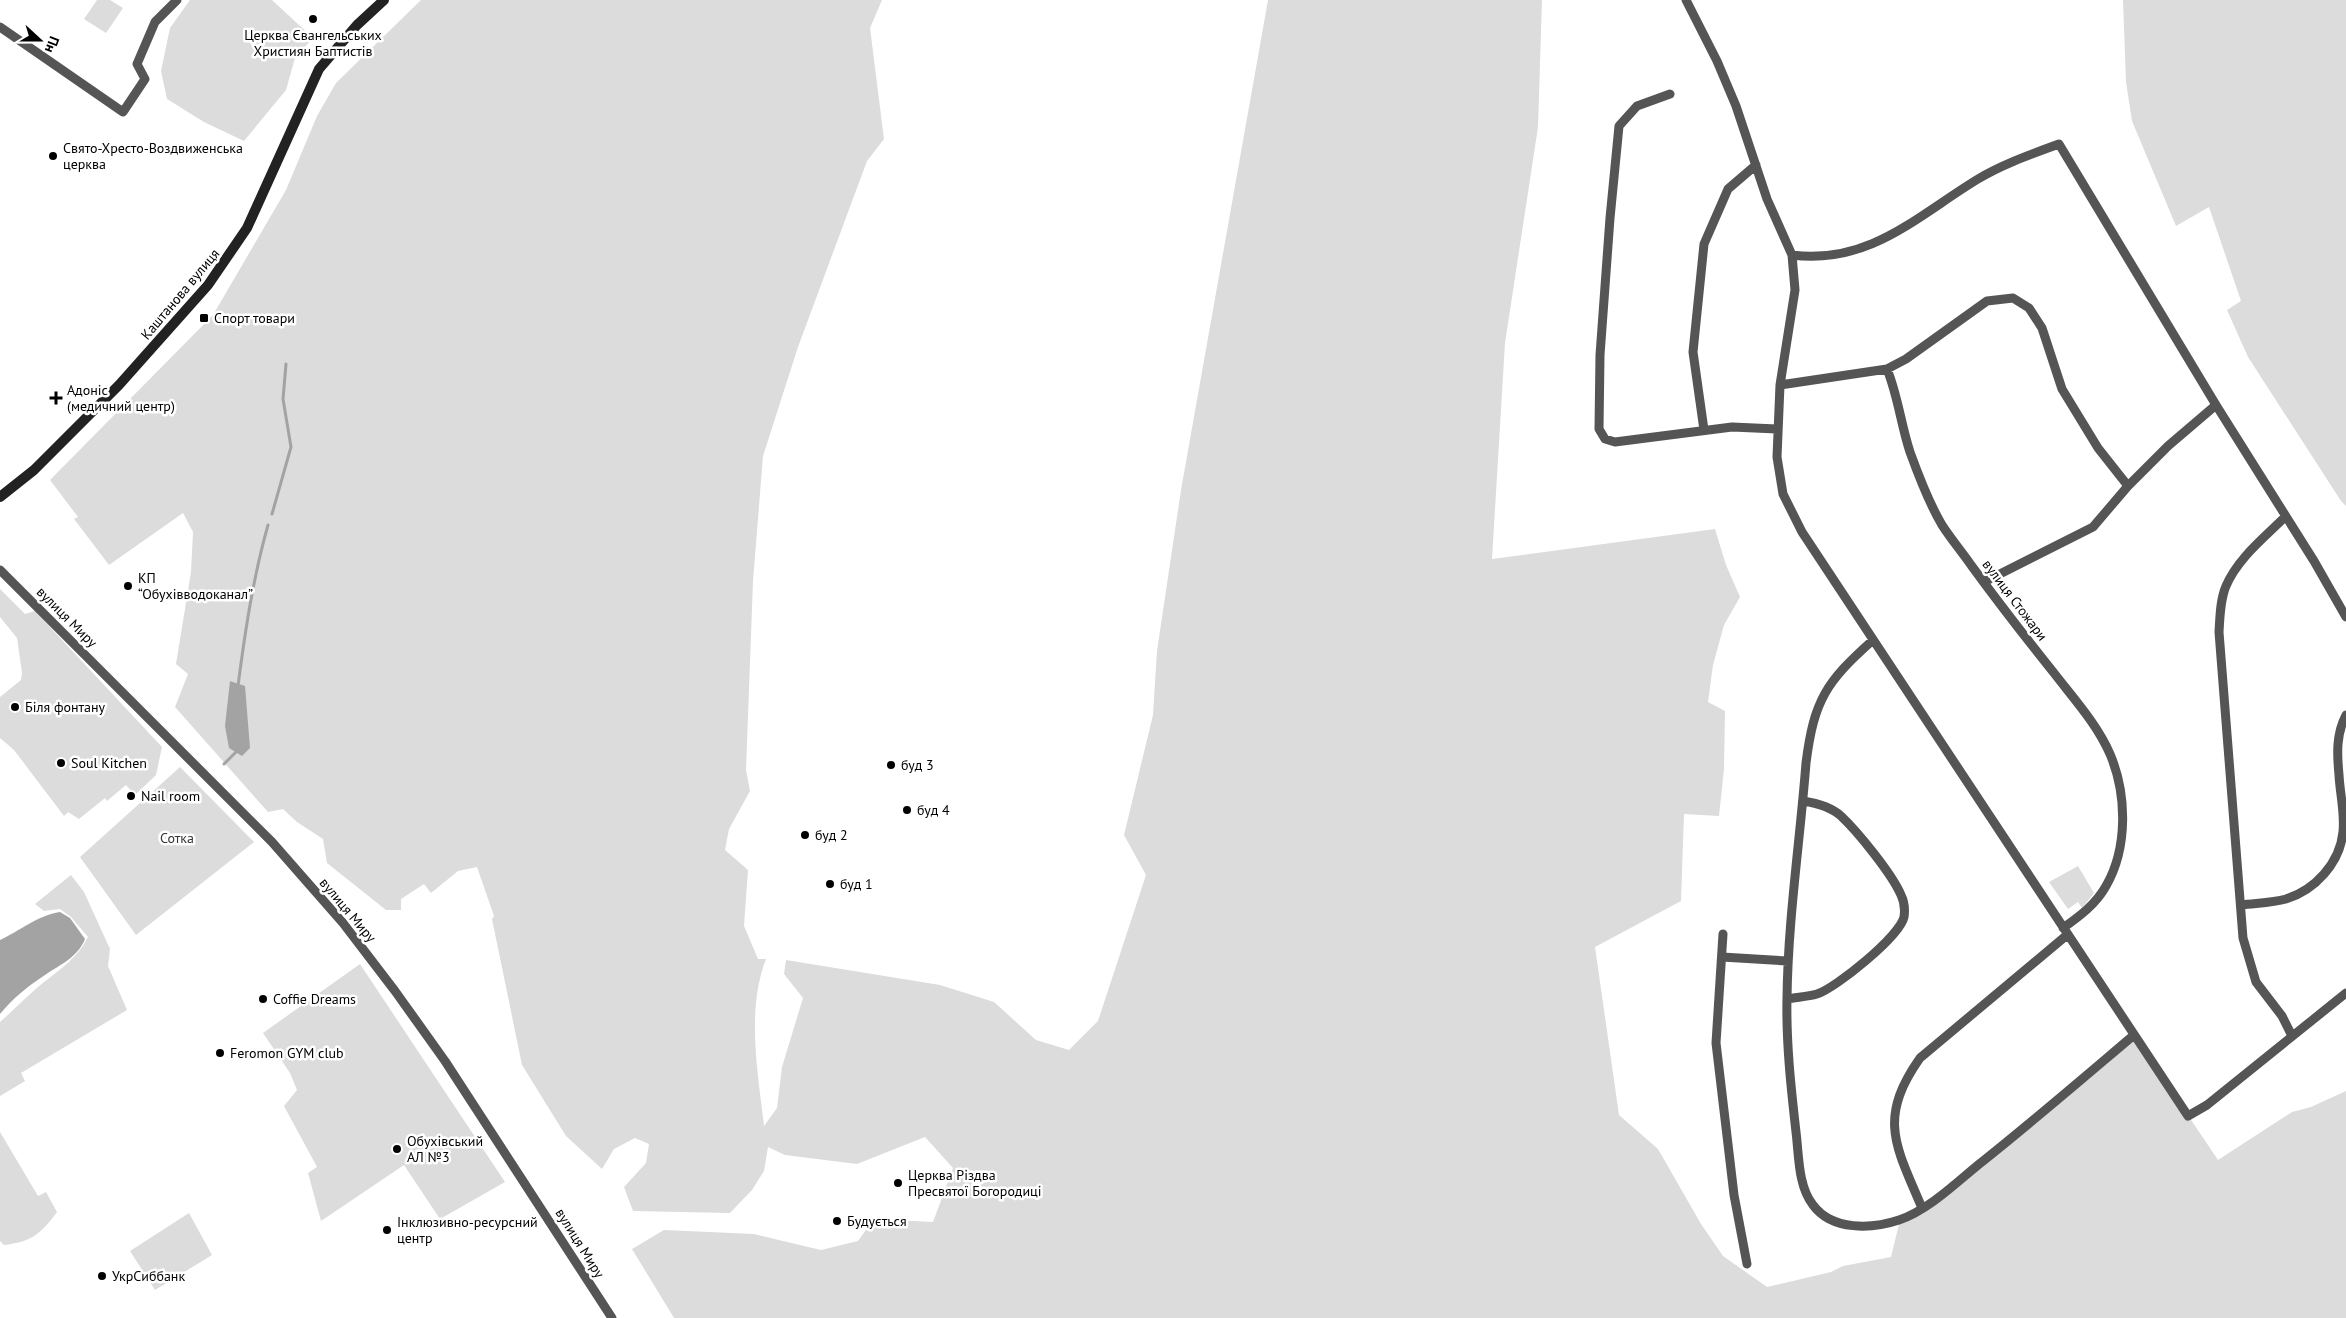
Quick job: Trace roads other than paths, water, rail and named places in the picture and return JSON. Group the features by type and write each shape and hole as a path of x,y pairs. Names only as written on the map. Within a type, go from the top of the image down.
{"main road":[{"name":"Каштанова вулиця","path":"0,497 34,470 113,392 208,285 247,228 319,69 357,25 384,0"}],"street":[{"path":"0,27 123,112 145,79 137,64 155,22 177,0"},
{"path":"1686,0 1721,70 1778,227 1792,255 1795,290 1780,384 1777,429 1777,457 1780,480 1790,510 1802,532 2134,1036 2188,1116 2207,1105 2346,993"},
{"path":"1670,94 1638,106 1619,126 1601,346 1598,428 1605,439 1615,442 1732,426 1777,429"},
{"path":"1792,255 1808,258 1847,254 1880,242 1980,178 2059,144 2216,405 2314,561 2346,617"},
{"path":"1704,430 1693,352 1704,244 1728,189 1756,165"},
{"path":"1780,384 1887,369 1906,359 1987,301 2013,298 2029,308 2042,328 2062,389 2098,448 2128,486"},
{"name":"вулиця Стожари","path":"1887,369 1894,387 1910,451 1924,488 1942,525 2088,716 2110,753 2119,780 2122,828 2114,869 2106,887 2095,902 2065,932 1920,1058 1908,1075 1898,1099 1894,1118 1895,1140 1905,1172 1922,1208"},
{"path":"1984,582 2093,527 2128,486 2168,446 2216,405"},
{"path":"2285,517 2240,563 2226,586 2221,604 2219,632 2243,938 2256,982 2282,1016 2292,1036"},
{"name":"вулиця Миру","path":"0,570 272,842 343,923 445,1061 612,1318"},
{"path":"1873,640 1839,672 1827,687 1816,712 1809,736 1788,961 1787,999 1792,1098 1799,1158 1803,1184 1813,1205 1827,1218 1857,1227 1900,1220 1922,1208 1951,1188 2134,1036"},
{"path":"2241,906 2285,899 2301,893 2316,882 2333,862 2340,847 2343,832 2337,755 2339,732 2346,715"},
{"path":"1787,999 1817,994 1840,982 1882,945 1899,927 1904,918 1902,895 1868,848 1840,815 1820,804 1803,801"},
{"path":"1723,934 1716,1043 1734,1195 1747,1264"},
{"path":"1722,957 1788,961"}],"waterway":[{"path":"272,514 291,447 283,399 286,364"},
{"path":"238,686 250,605 268,525"},
{"path":"224,764 238,750"}],"place":[{"name":"Церква Євангельських Християн Баптистів","path":"313,19"},
{"name":"Свято-Хресто-Воздвиженська церква","path":"53,156"},
{"name":"Спорт товари","path":"204,318"},
{"name":"Адоніс (медичний центр)","path":"56,398"},
{"name":"КП “Обухівводоканал”","path":"128,586"},
{"name":"Біля фонтану","path":"15,707"},
{"name":"Soul Kitchen","path":"61,763"},
{"name":"буд 3","path":"891,765"},
{"name":"Nail room","path":"131,796"},
{"name":"буд 4","path":"907,810"},
{"name":"буд 2","path":"805,835"},
{"name":"буд 1","path":"830,884"},
{"name":"Coffie Dreams","path":"263,999"},
{"name":"Feromon GYM club","path":"220,1053"},
{"name":"Обухівський АЛ №3","path":"397,1149"},
{"name":"Церква Різдва Пресвятої Богородиці","path":"898,1183"},
{"name":"Будується","path":"837,1221"},
{"name":"Інклюзивно-ресурсний центр","path":"387,1230"},
{"name":"УкрСиббанк","path":"102,1276"}],"park label":[{"name":"Сотка","path":"177,838"}]}
